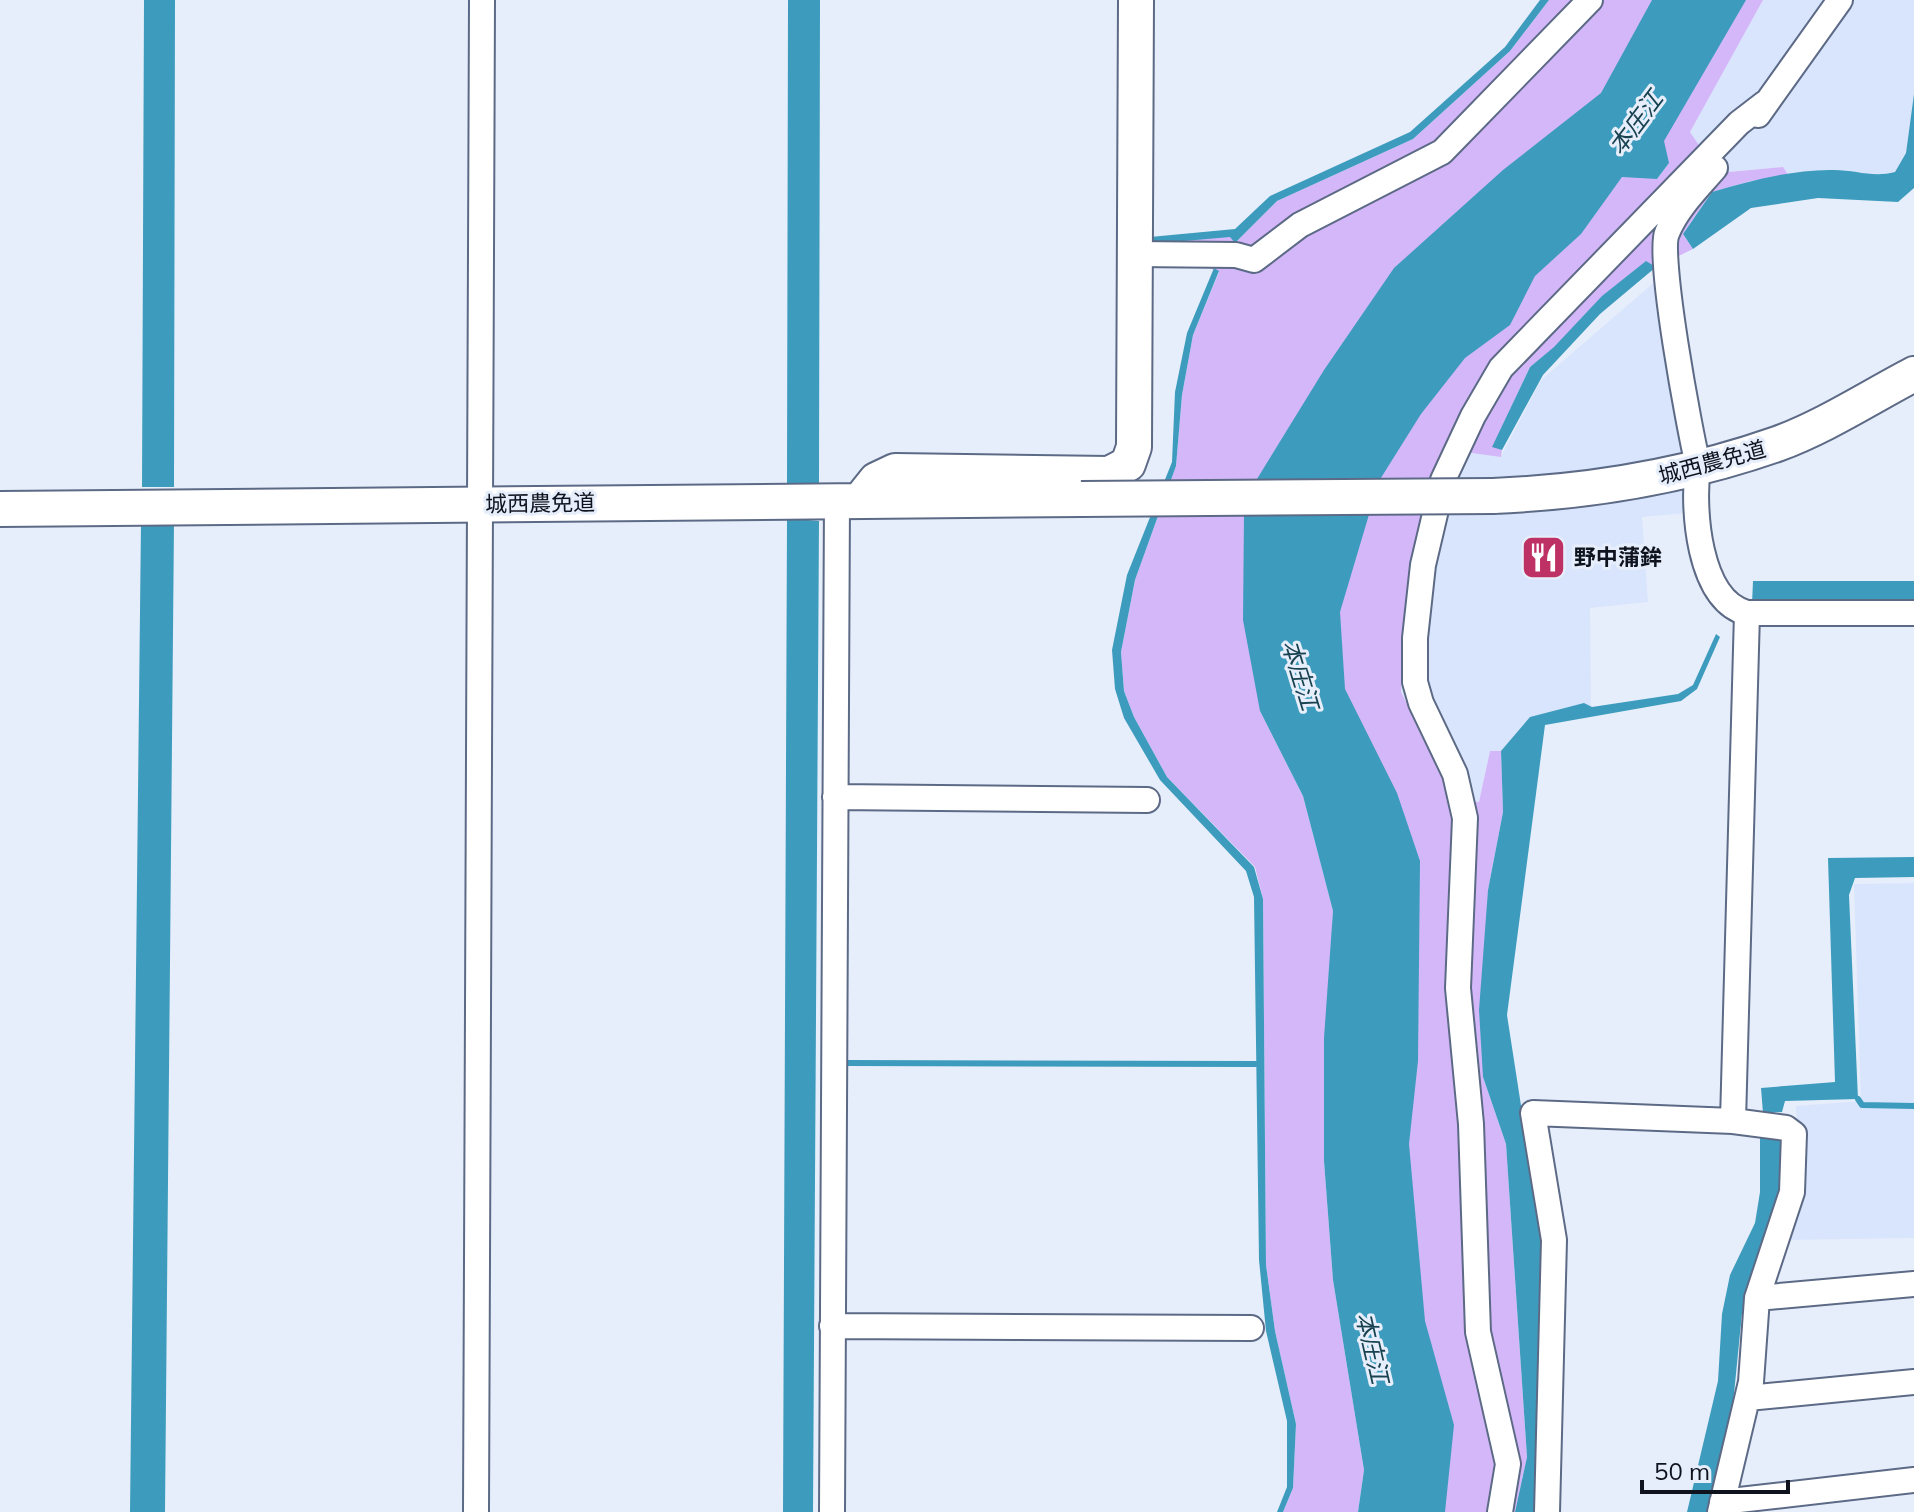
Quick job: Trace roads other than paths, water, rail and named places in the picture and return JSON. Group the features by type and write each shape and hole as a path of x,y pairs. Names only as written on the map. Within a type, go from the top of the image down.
{"street":[{"path":"476,1512 482,0"},
{"path":"832,1512 835,797 848,500 895,471 1109,474 1128,464 1134,447 1136,0"},
{"path":"1135,254 1236,255 1254,260 1300,225 1442,152 1590,0"},
{"path":"1840,0 1765,103 1678,212 1665,236 1669,290 1698,465 1695,485 1706,574 1734,610 1747,613 1914,613"},
{"path":"1500,1512 1508,1464 1478,1332 1471,1124 1458,988 1465,818 1455,774 1421,703 1415,682 1415,638 1423,565 1443,480 1473,416 1501,368 1739,123 1765,103"},
{"name":"城西農免道","path":"0,509 1493,496 1595,488 1649,479 1778,444 1914,374"},
{"path":"1733,1121 1747,613"},
{"path":"835,797 1147,800"},
{"path":"1547,1512 1554,1240 1533,1113 1733,1121 1786,1128 1794,1134 1792,1192 1757,1298 1748,1398 1721,1507 1914,1480"},
{"path":"1757,1298 1914,1284"},
{"path":"832,1326 1251,1328"},
{"path":"1748,1398 1914,1382"}],"water":[{"path":"144,0 175,0 174,487 142,487"},
{"path":"788,0 820,0 819,484 787,484"},
{"path":"1540,0 1549,0 1510,51 1413,139 1277,201 1235,243 1230,237 1150,244 1150,237 1235,229 1270,196 1410,132 1505,47"},
{"name":"本庄江","path":"1652,0 1746,0 1664,141 1669,163 1657,179 1622,177 1581,234 1535,276 1510,325 1465,358 1421,414 1379,481 1340,612 1345,689 1397,793 1420,861 1418,1061 1409,1144 1425,1321 1454,1425 1445,1512 1358,1512 1364,1470 1333,1280 1324,1161 1324,1038 1333,911 1303,796 1260,711 1243,620 1244,514 1257,479 1324,370 1394,268 1503,170 1601,93"},
{"path":"1914,94 1914,188 1898,202 1818,198 1751,208 1693,249 1683,234 1712,192 1803,171 1895,172 1906,153"},
{"path":"1646,261 1656,267 1600,314 1543,375 1502,450 1492,447 1530,367 1554,347 1602,296"},
{"path":"1214,268 1219,271 1193,335 1182,395 1176,466 1135,580 1121,652 1124,691 1134,717 1167,777 1254,867 1263,899 1266,1265 1275,1331 1296,1424 1293,1488 1283,1512 1277,1512 1287,1487 1287,1421 1266,1331 1259,1260 1254,897 1246,871 1160,780 1124,718 1115,689 1112,650 1127,575 1172,462 1175,392 1187,333"},
{"path":"787,518 819,521 813,1512 783,1512"},
{"path":"141,522 174,522 165,1512 130,1512"},
{"path":"1753,581 1914,581 1914,602 1752,604"},
{"path":"1716,634 1720,637 1697,689 1681,701 1545,725 1507,1015 1542,1241 1537,1512 1515,1512 1527,1457 1506,1144 1483,1077 1479,1010 1488,890 1503,812 1501,751 1530,717 1584,703 1592,707 1678,694 1693,685"},
{"path":"1914,857 1914,877 1855,878 1849,895 1858,1099 1785,1101 1782,1112 1763,1113 1761,1088 1835,1082 1828,858"},
{"path":"1760,1137 1783,1137 1783,1185 1742,1313 1733,1404 1707,1512 1687,1512 1718,1381 1722,1314 1730,1275 1755,1223 1760,1192"}],"waterway":[{"path":"846,1063 1256,1064"},
{"path":"1858,1099 1862,1105 1914,1106"}],"place":[{"name":"野中蒲鉾","path":"1543,557"}]}
